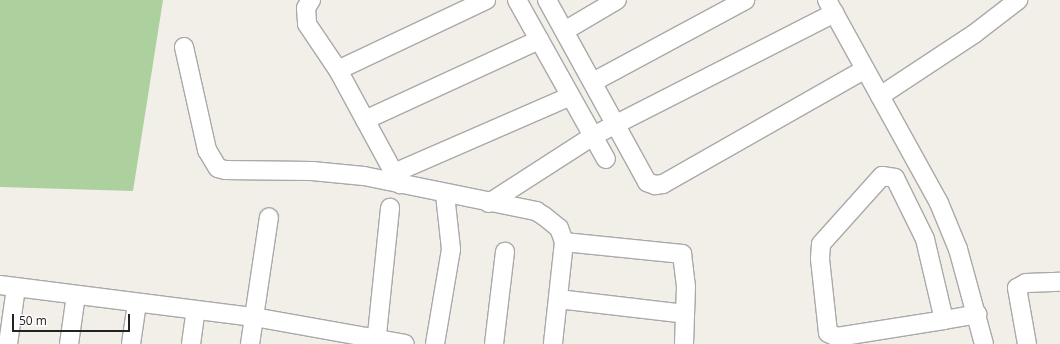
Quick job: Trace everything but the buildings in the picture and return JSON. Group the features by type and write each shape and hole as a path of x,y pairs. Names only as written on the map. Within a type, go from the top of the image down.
{"street":[{"path":"311,0 306,8 307,24 338,70 397,178"},
{"path":"338,70 486,0"},
{"path":"517,0 569,97 606,159"},
{"path":"547,0 566,30 647,182 663,184 864,70"},
{"path":"566,30 617,0"},
{"path":"593,82 745,0"},
{"path":"880,96 974,34 1018,0"},
{"path":"489,203 593,136 617,125 830,7 939,203 958,249 984,344"},
{"path":"365,120 539,40"},
{"path":"184,47 207,150 218,168 225,170 325,172 397,178 445,195 540,213 559,228 564,242 553,344"},
{"path":"397,178 569,97"},
{"path":"944,320 925,239 895,178 882,176 821,244 820,259 828,333 838,337 944,320 977,314"},
{"path":"435,344 451,249 445,195"},
{"path":"376,342 390,208"},
{"path":"250,344 269,217"},
{"path":"564,242 682,254 685,314 684,344"},
{"path":"494,344 505,252"},
{"path":"1027,344 1017,288 1026,283 1060,282"},
{"path":"8,344 8,287 254,317 316,336 405,344"},
{"path":"69,344 76,295"},
{"path":"558,299 685,314"},
{"path":"131,344 137,303"},
{"path":"191,344 196,310"}],"green space":[{"path":"0,0 163,0 133,191 0,187"}]}
